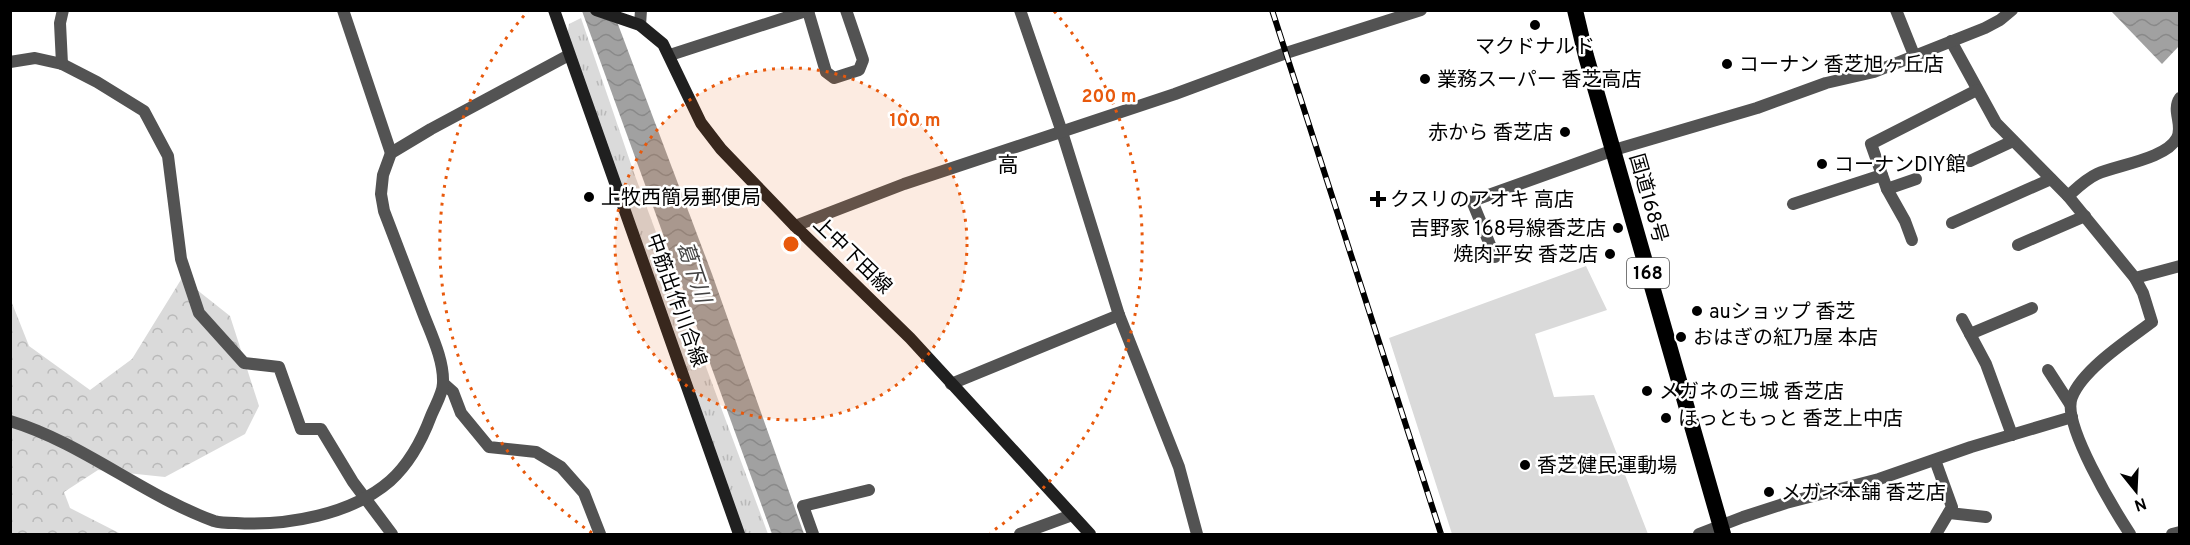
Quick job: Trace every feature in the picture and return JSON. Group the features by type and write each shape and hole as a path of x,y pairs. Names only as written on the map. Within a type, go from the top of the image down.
{"highway":[{"name":"国道168号","path":"1575,10 1721,530"}],"main road":[{"name":"中筋出作川合線","path":"554,10 739,534"},
{"name":"上中下田線","path":"596,10 640,25 663,44 709,135 795,226 910,338 1090,534"}],"street":[{"path":"62,64 60,22 63,10"},
{"path":"343,10 391,153"},
{"path":"640,25 641,10"},
{"path":"670,55 788,14 809,11 826,72 834,78 859,70 863,60 846,10"},
{"path":"1020,10 1062,132 1119,315 1179,467 1197,534"},
{"path":"795,226 904,184 1062,132 1393,15 1421,10"},
{"path":"1896,10 1914,55"},
{"path":"1495,257 1472,201 1614,150 1757,108 1826,83 1874,72 1992,24 2012,10"},
{"path":"1951,41 1996,123 2068,196 2140,286 2152,322 2100,362 2072,396 2070,404 2072,417 2096,479 2130,534"},
{"path":"10,421 29,426 86,453 124,477 216,522 274,524 312,517 366,499 390,481 406,465 426,429 444,384 442,367 432,337 384,211 381,194 382,175 391,153 569,55"},
{"path":"10,62 35,58 62,64 144,111 168,156 181,259 199,313 244,363 279,367 301,429 321,429 334,454 392,534"},
{"path":"1912,240 1905,220 1887,189 1871,144 1977,90"},
{"path":"2068,196 2086,180 2097,174 2145,160 2171,145 2177,138 2179,130 2175,105 2180,98"},
{"path":"1970,161 2013,141"},
{"path":"1793,204 1882,175"},
{"path":"1887,189 1916,179"},
{"path":"1952,223 2051,179"},
{"path":"2018,245 2085,216"},
{"path":"2135,278 2180,266"},
{"path":"1970,334 2032,308"},
{"path":"951,384 1119,315"},
{"path":"1962,319 1986,364 2012,435"},
{"path":"2048,370 2070,404"},
{"path":"444,384 453,392 461,413 489,447 536,452 561,468 584,493 600,534"},
{"path":"1699,534 1721,530 1786,503 1879,479 2072,417"},
{"path":"1935,460 1952,507 1936,534"},
{"path":"813,534 803,506 869,490"},
{"path":"1949,513 1986,517"},
{"path":"1020,534 1072,515"},
{"path":"2172,534 2180,532"}],"green space":[{"path":"581,18 634,173 768,534 744,534 567,37 569,24"},
{"name":"香芝健民運動場","path":"1586,266 1607,310 1535,334 1554,397 1594,395 1648,534 1452,534 1389,338"},
{"path":"182,278 230,316 259,406 245,434 165,477 98,470 64,492 70,508 121,534 11,534 10,298 29,346 90,390 132,359"}],"water":[{"name":"葛下川","path":"582,11 613,11 712,274 804,534 772,534"},
{"path":"2111,11 2179,11 2179,46 2162,64"}],"railway":[{"path":"1272,10 1441,534"}],"place":[{"name":"マクドナルド","path":"1535,25"},
{"name":"コーナン 香芝旭ヶ丘店","path":"1727,64"},
{"name":"業務スーパー 香芝高店","path":"1425,79"},
{"name":"赤から 香芝店","path":"1565,132"},
{"name":"コーナンDIY館","path":"1822,164"},
{"name":"上牧西簡易郵便局","path":"589,197"},
{"name":"クスリのアオキ 高店","path":"1378,199"},
{"name":"吉野家 168号線香芝店","path":"1618,228"},
{"name":"焼肉平安 香芝店","path":"1610,254"},
{"name":"auショップ 香芝","path":"1697,311"},
{"name":"おはぎの紅乃屋 本店","path":"1681,337"},
{"name":"メガネの三城 香芝店","path":"1647,391"},
{"name":"ほっともっと 香芝上中店","path":"1666,418"},
{"name":"香芝健民運動場","path":"1525,465"},
{"name":"メガネ本舗 香芝店","path":"1769,492"}],"district":[{"name":"高","path":"1008,165"}]}
